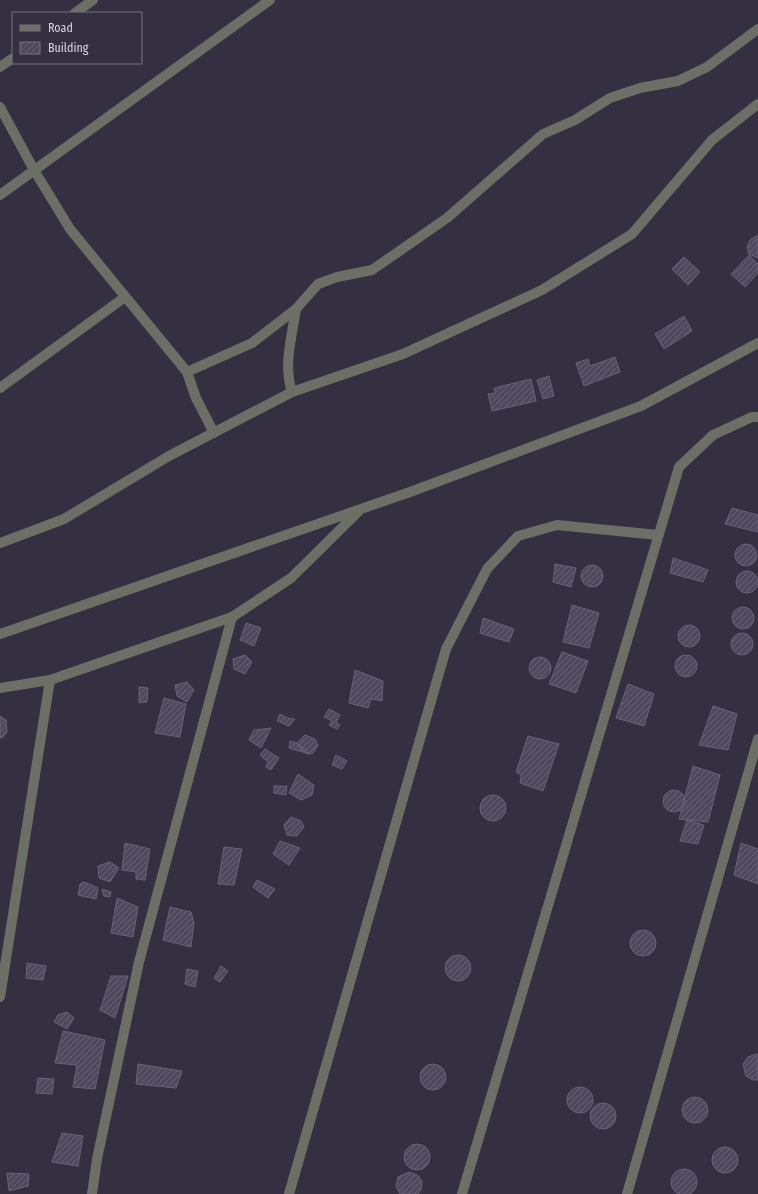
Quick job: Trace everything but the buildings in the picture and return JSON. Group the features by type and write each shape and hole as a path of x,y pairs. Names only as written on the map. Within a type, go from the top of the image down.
{"street":[{"path":"76,12 93,0"},
{"path":"0,195 270,0"},
{"path":"187,372 252,343 296,308 318,284 337,277 372,270 448,218 543,134 575,120 610,98 640,88 678,81 706,68 758,29"},
{"path":"0,67 12,59"},
{"path":"0,543 64,519 169,456 292,392 403,354 542,290 632,234 712,140 758,104"},
{"path":"0,107 34,170 70,229 187,372 196,398 214,433"},
{"path":"0,388 125,297"},
{"path":"292,392 287,378 287,364 296,308"},
{"path":"0,634 362,508 641,406 758,344"},
{"path":"462,1194 679,467 713,435 752,417 758,417"},
{"path":"0,688 50,680 232,617 291,578 362,508"},
{"path":"289,1194 446,649 487,569 518,536 557,525 658,535"},
{"path":"92,1194 97,1159 140,962 232,617"},
{"path":"0,997 50,680"},
{"path":"627,1194 758,739"}]}
